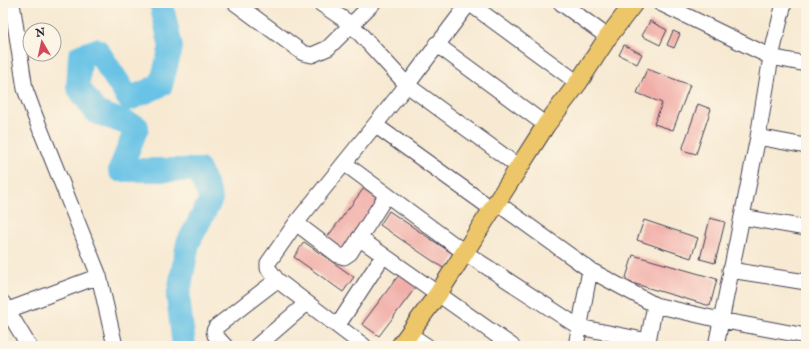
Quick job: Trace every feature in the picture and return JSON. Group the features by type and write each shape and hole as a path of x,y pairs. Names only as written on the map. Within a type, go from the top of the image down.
{"main road":[{"path":"405,340 438,294 546,125 578,84 608,37 634,3"}],"street":[{"path":"12,3 25,89 34,116 99,276 115,346"},
{"path":"235,3 304,52 312,55 328,48 373,3"},
{"path":"320,3 352,25 407,85 519,168"},
{"path":"364,346 338,325 276,280 268,268 268,263 296,223 407,85 436,44 469,3 578,84"},
{"path":"561,3 608,37"},
{"path":"660,3 771,57 806,64"},
{"path":"716,346 730,270 758,137 771,57 784,3"},
{"path":"436,44 546,125"},
{"path":"375,125 590,270 655,305 720,320 806,336"},
{"path":"758,137 806,146"},
{"path":"344,163 386,196 464,252 579,327 647,344 655,305"},
{"path":"296,223 338,255 344,257 350,253 386,196"},
{"path":"742,217 806,228"},
{"path":"359,238 512,346"},
{"path":"338,325 383,256"},
{"path":"576,346 590,270"},
{"path":"730,270 806,282"},
{"path":"29,346 4,308 99,276"},
{"path":"224,346 214,331 216,327 276,280"},
{"path":"257,346 307,303"},
{"path":"405,340 427,346"}],"building":[{"path":"495,3 504,3 501,7"},
{"path":"650,21 667,30 660,45 642,36"},
{"path":"673,31 680,34 674,48 667,45"},
{"path":"624,45 642,54 637,64 619,55"},
{"path":"647,69 690,85 673,130 654,124 662,103 637,93"},
{"path":"698,104 711,109 696,154 682,150"},
{"path":"364,188 381,200 341,252 325,240"},
{"path":"389,211 456,256 446,270 380,225"},
{"path":"710,218 725,222 715,263 700,259"},
{"path":"644,220 698,238 691,258 637,240"},
{"path":"304,242 354,277 343,292 294,257"},
{"path":"633,255 717,279 710,306 625,281"},
{"path":"402,271 419,283 379,336 362,324"}],"waterway":[{"path":"161,3 171,47 161,85 129,99 97,50 80,56 78,87 96,112 137,127 120,170 199,170 211,199 188,243 178,297 184,346"}]}
